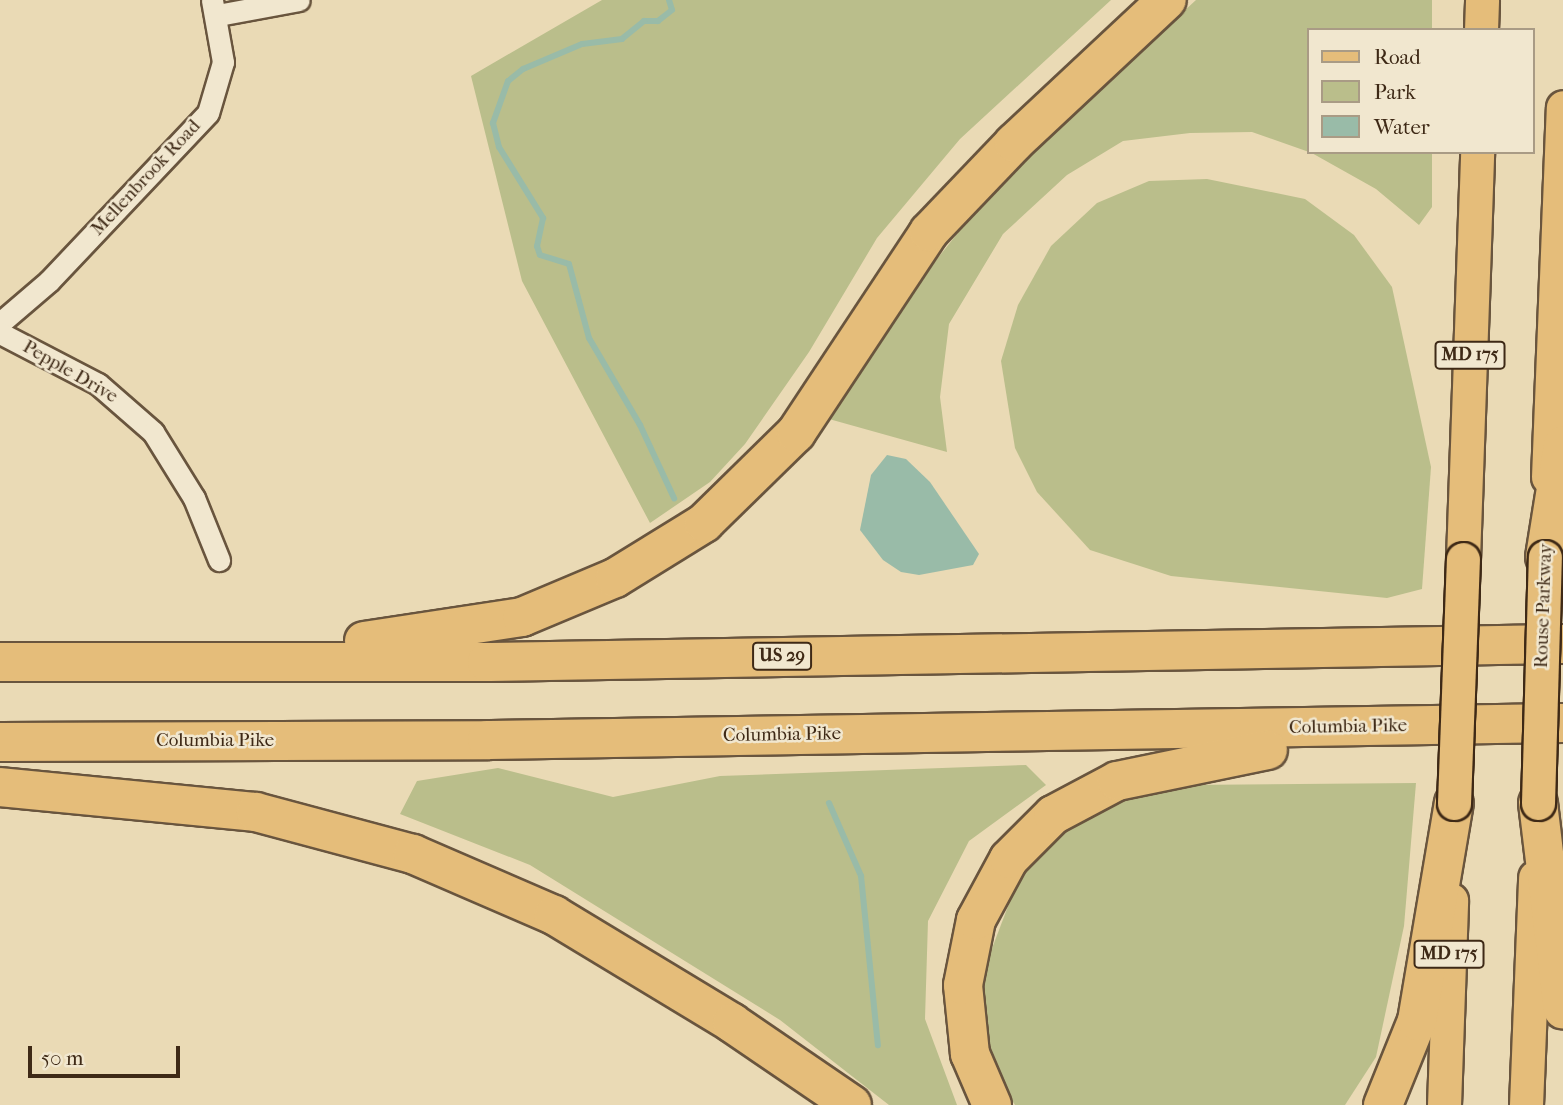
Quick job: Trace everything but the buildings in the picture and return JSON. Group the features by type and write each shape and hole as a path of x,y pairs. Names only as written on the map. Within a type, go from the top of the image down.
{"highway":[{"path":"173,663 481,627 558,604 665,552 737,495 796,433 922,242 966,191 1167,0"},
{"path":"1545,557 1563,445"},
{"name":"US 29","path":"0,662 173,663 1563,644"},
{"name":"Columbia Pike","path":"0,742 1563,723"},
{"path":"992,1105 970,1055 964,1018 966,955 990,890 1009,859 1053,815 1082,797 1153,770 1225,755 1492,724"},
{"path":"0,787 256,812 413,854 554,915 732,1023 852,1105"},
{"path":"1383,1105 1420,1009 1454,803"},
{"path":"1538,803 1563,1009"}],"main road":[{"path":"1481,28 1482,0"},
{"name":"Rouse Parkway","path":"1526,1105 1563,107"},
{"name":"MD 175","path":"1444,1105 1477,154"}],"street":[{"path":"215,7 299,0"},
{"name":"Mellenbrook Road","path":"0,323 49,281 208,113 223,62 215,7"},
{"name":"Pepple Drive","path":"0,333 98,384 153,432 189,487 219,559"}],"green space":[{"path":"602,0 1111,0 960,139 877,238 809,352 745,444 710,482 650,523 522,281 471,76"},
{"path":"1196,0 1432,0 1432,28 1308,28 1308,152 1252,132 1190,133 1123,141 1067,175 1003,234 949,324 940,397 947,452 829,419 906,298 996,185"},
{"path":"1314,154 1432,154 1432,207 1419,225 1376,189"},
{"path":"1207,179 1305,199 1354,235 1392,287 1431,467 1422,589 1387,598 1171,576 1090,550 1037,492 1015,448 1001,361 1018,305 1051,246 1097,203 1149,181"},
{"path":"1026,765 1046,785 969,841 928,921 925,1019 957,1105 889,1105 780,1020 530,865 400,814 417,781 498,768 613,797 720,776"},
{"path":"1416,783 1404,926 1376,1057 1345,1105 1015,1105 997,1078 978,1010 991,951 1018,880 1070,823 1130,791 1186,785"}],"water":[{"path":"887,455 906,459 930,482 979,554 973,565 919,575 901,572 883,560 860,530 871,475"}],"waterway":[{"path":"669,0 672,10 658,21 644,21 622,39 582,44 523,69 508,81 493,123 499,147 543,218 537,246 540,255 569,264 589,338 640,425 674,498"},
{"path":"829,803 861,876 878,1045"}]}
